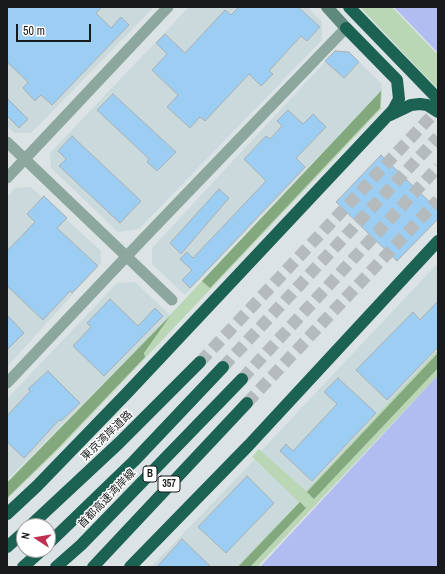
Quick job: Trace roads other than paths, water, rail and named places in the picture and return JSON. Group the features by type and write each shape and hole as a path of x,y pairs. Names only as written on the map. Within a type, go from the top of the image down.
{"highway":[{"path":"349,7 438,100"},
{"path":"7,514 37,486 123,398 388,116 399,99 397,80 346,28"},
{"path":"388,116 411,105 427,105 438,112"},
{"path":"130,567 249,445 438,241"},
{"name":"東京湾岸道路","path":"39,518 119,443 200,362"},
{"name":"首都高速湾岸線","path":"56,536 134,461 223,367"},
{"name":"首都高速湾岸線","path":"56,567 81,545 242,379"},
{"name":"357","path":"93,567 247,403"},
{"path":"7,546 16,539"},
{"path":"23,567 33,558"}],"street":[{"path":"7,178 168,7"},
{"path":"7,383 126,256 346,28 327,7"},
{"path":"7,142 24,160 172,300"}],"water":[{"path":"394,7 438,7 438,53"},
{"path":"438,375 438,567 260,567"}],"tunnel":[{"path":"200,362 438,109"},
{"path":"223,367 438,137"},
{"path":"242,379 438,167"},
{"path":"247,403 438,200"}]}
